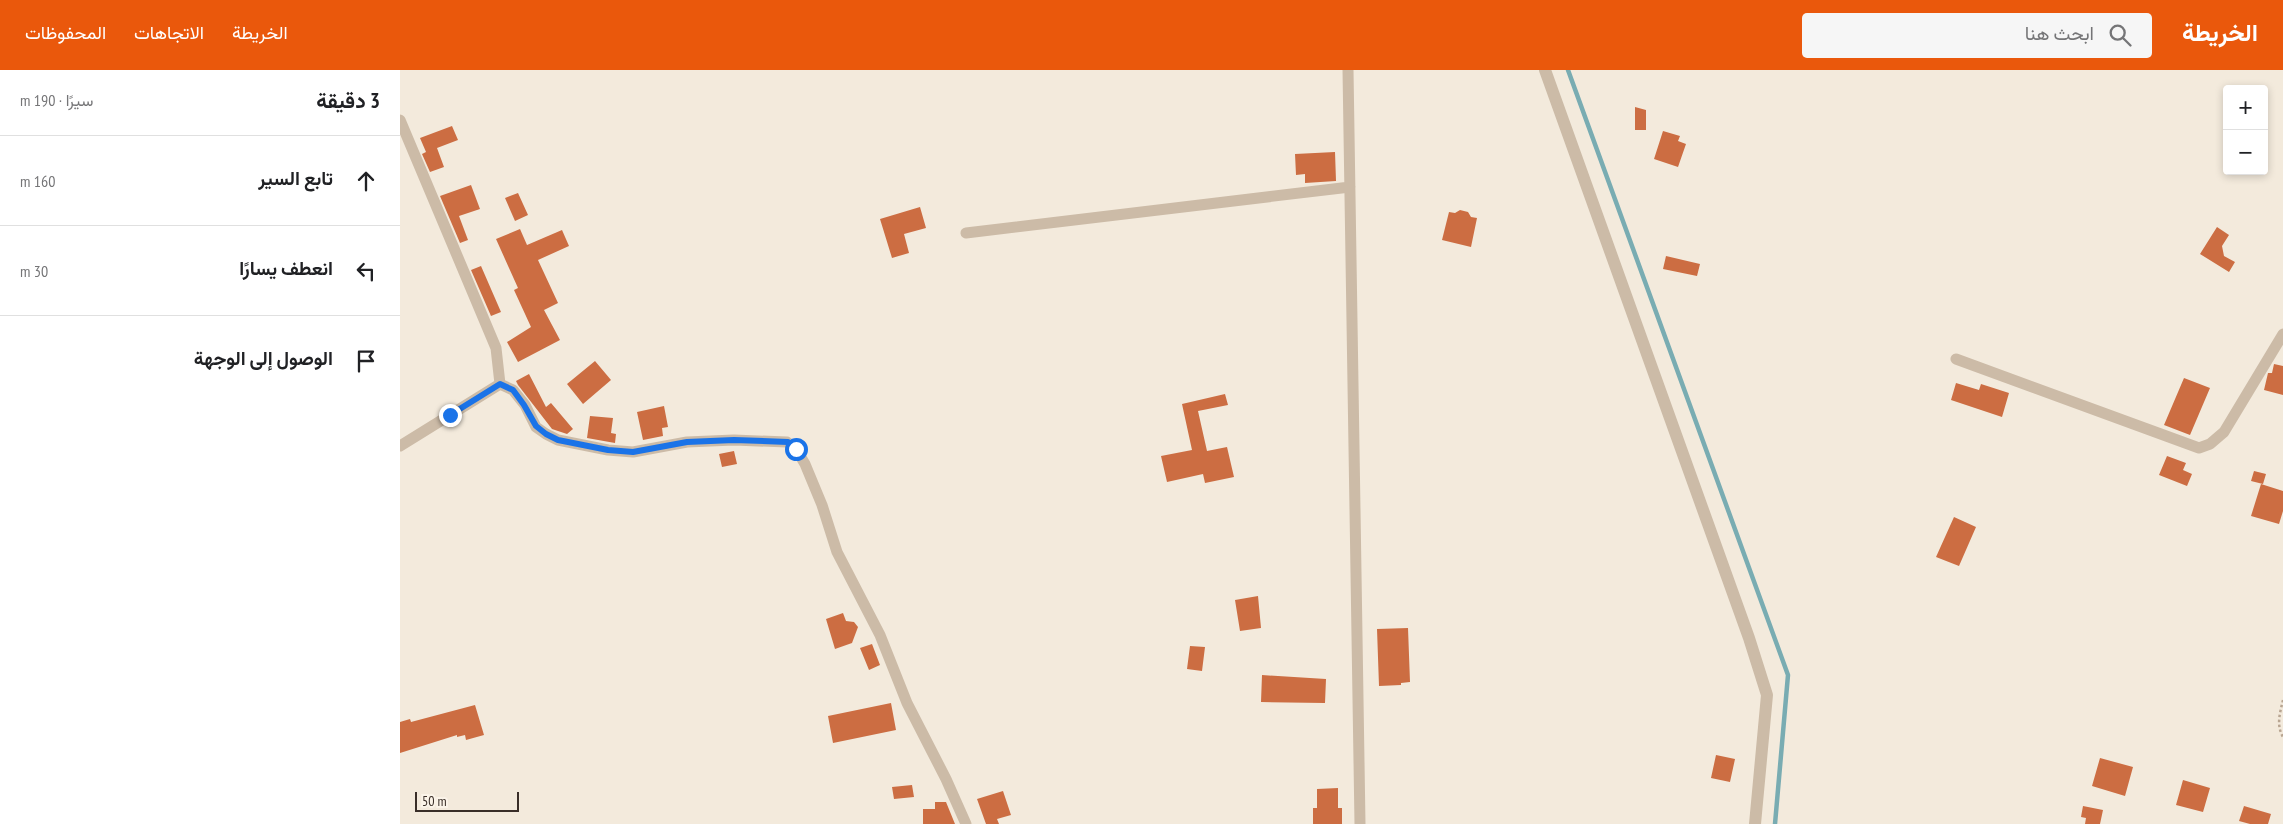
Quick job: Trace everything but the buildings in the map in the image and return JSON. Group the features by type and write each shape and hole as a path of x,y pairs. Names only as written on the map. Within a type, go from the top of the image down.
{"street":[{"path":"1348,70 1360,824"},
{"path":"1545,70 1749,638 1767,695 1755,824"},
{"path":"400,120 496,348 500,384"},
{"path":"966,234 1350,187"},
{"path":"1956,359 2198,448 2210,444 2224,432 2283,334"},
{"path":"400,446 500,384"},
{"path":"500,384 513,390 536,426 558,440 608,450 633,452 687,442 734,440 788,442 796,449 805,464 822,505 836,552 880,635 907,703 946,779 966,824"}],"path":[{"path":"2283,700 2279,717 2280,731 2283,737"}],"waterway":[{"path":"1568,70 1788,675 1775,824"}],"route":[{"path":"450,415 500,384 513,390 536,426 558,440 608,450 633,452 687,442 734,440 788,442 796,449"}]}
